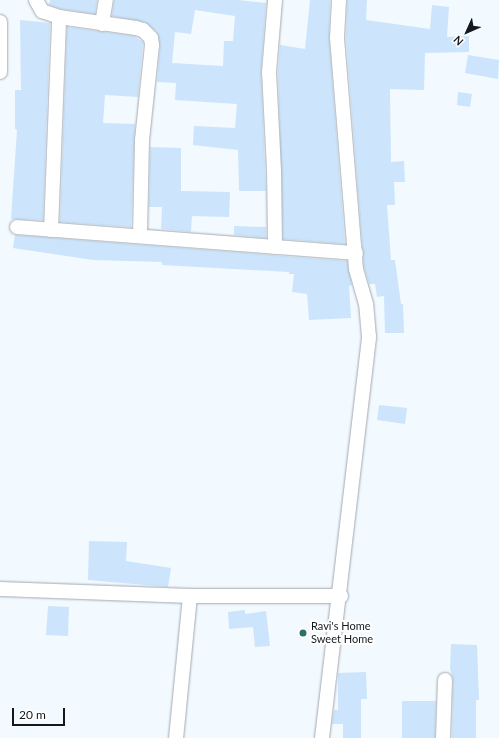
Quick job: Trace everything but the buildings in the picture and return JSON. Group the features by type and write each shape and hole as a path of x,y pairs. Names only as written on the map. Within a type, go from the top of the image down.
{"street":[{"path":"36,0 42,11 59,17 143,30 151,38 152,45 142,140 140,235"},
{"path":"102,24 106,0"},
{"path":"275,0 269,72 274,170 275,247"},
{"path":"322,738 341,596 369,337 369,323 359,285 356,253 337,38 339,0"},
{"path":"51,230 59,17"},
{"path":"0,22 0,72"},
{"path":"17,227 140,235 356,253"},
{"path":"0,589 190,596 341,596"},
{"path":"176,738 190,596"},
{"path":"443,738 445,680"}],"place":[{"name":"Ravi's Home Sweet Home","path":"303,633"}]}
